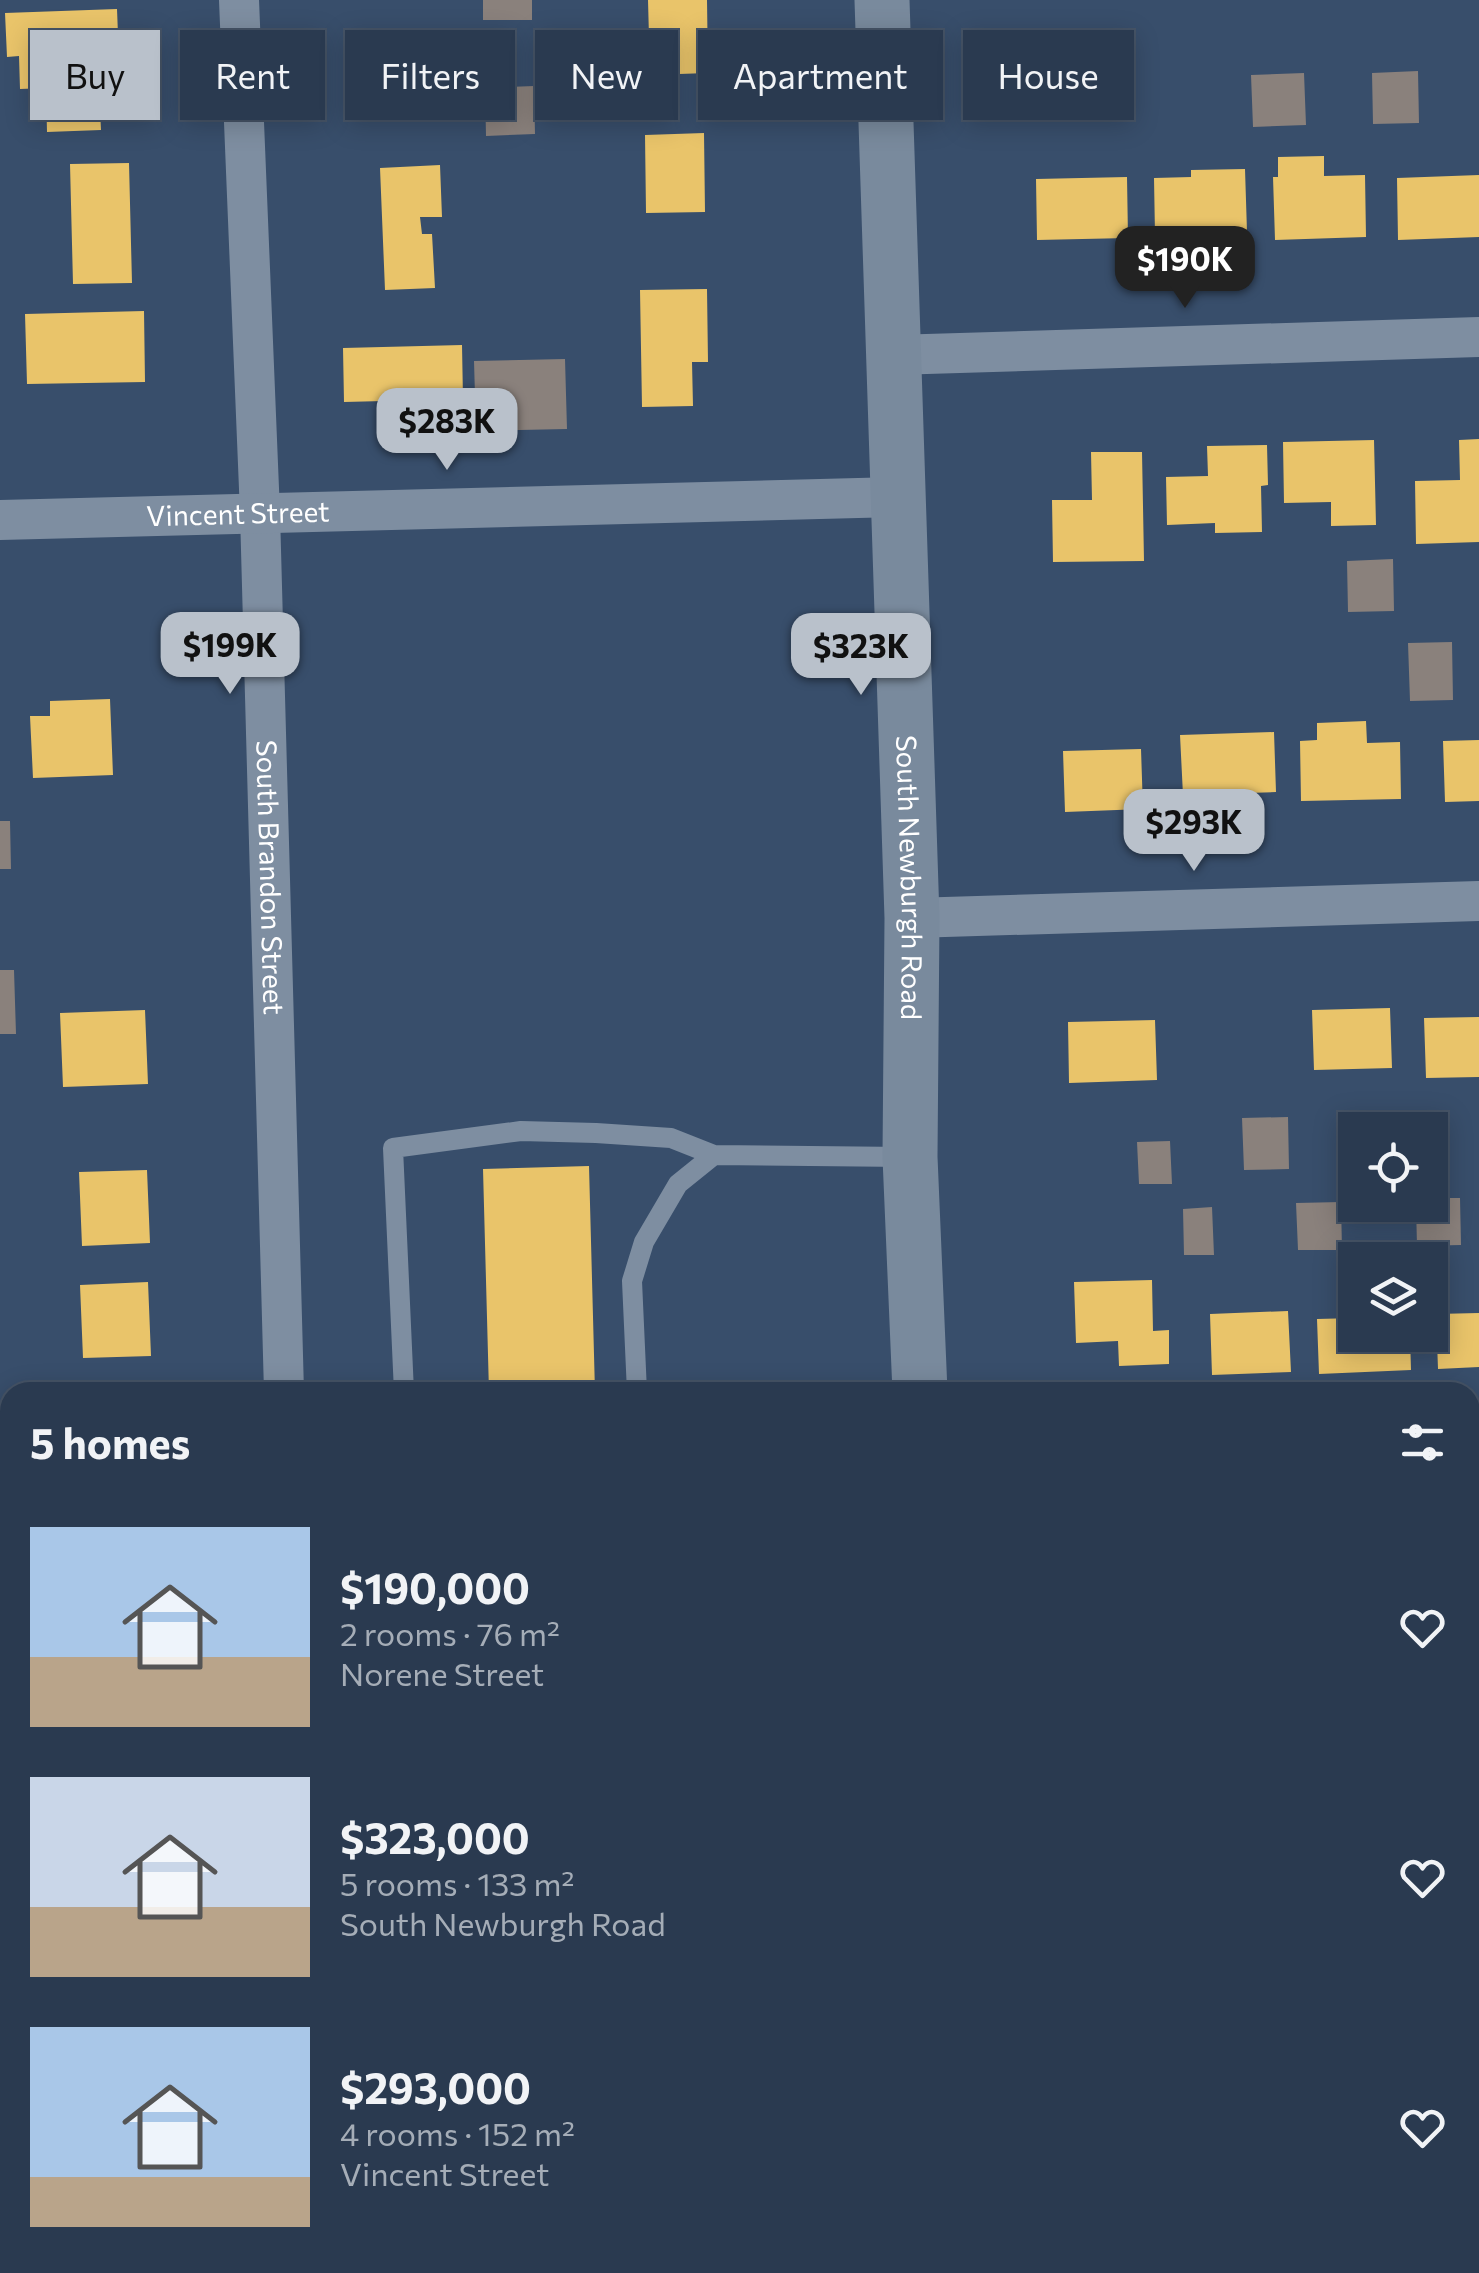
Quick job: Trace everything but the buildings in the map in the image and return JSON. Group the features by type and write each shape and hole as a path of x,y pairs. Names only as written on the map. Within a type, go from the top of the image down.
{"main road":[{"name":"South Newburgh Road","path":"882,0 912,918 910,1157 920,1382"}],"street":[{"name":"South Brandon Street","path":"239,0 260,513 284,1382"},
{"path":"892,355 1479,337"},
{"name":"Vincent Street","path":"0,520 897,497"},
{"path":"912,918 1479,900"}],"lane":[{"path":"404,1382 393,1148 520,1131 670,1138 714,1155 910,1157"},
{"path":"637,1382 632,1281 644,1242 678,1184 714,1155"}]}
